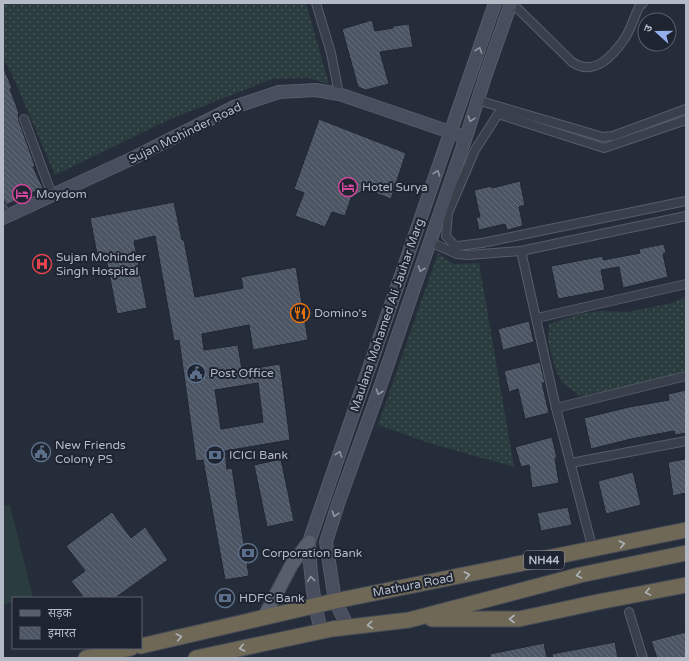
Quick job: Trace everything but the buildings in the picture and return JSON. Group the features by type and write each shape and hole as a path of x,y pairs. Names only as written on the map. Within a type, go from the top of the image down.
{"highway":[{"name":"Mathura Road","path":"142,646 314,605 593,550 686,530"},
{"name":"NH44","path":"196,658 320,631 409,620 580,575 686,552"},
{"path":"409,620 519,619 686,585"},
{"path":"86,658 126,649"}],"main road":[{"name":"Maulana Mohamed Ali Jauhar Marg","path":"320,631 314,605 309,542 495,3"},
{"name":"Maulana Mohamed Ali Jauhar Marg","path":"348,627 335,601 326,542 466,137 477,100 512,3"},
{"name":"Sujan Mohinder Road","path":"4,214 52,195 133,158 234,106 279,92 316,90 339,94 466,137"},
{"path":"264,617 292,564 309,542"}],"street":[{"path":"316,3 331,53 339,94"},
{"path":"512,3 572,62 579,67 587,68 595,66 613,55 626,37 639,7 643,3"},
{"path":"477,100 603,137 613,136 686,109"},
{"path":"686,120 604,148 498,114 475,150 448,213 446,236 454,245 458,246 482,243 686,201"},
{"path":"24,119 52,195"},
{"path":"430,242 457,254 468,255 521,251 686,216"},
{"path":"521,251 556,408 593,550"},
{"path":"537,318 686,284"},
{"path":"556,408 686,376"},
{"path":"571,463 686,441"},
{"path":"630,612 643,658"}],"shaded area":[{"path":"3,3 306,3 329,84 309,78 272,79 168,120 55,175 15,81 3,57"},
{"path":"438,253 453,264 479,263 514,467 429,443 378,425"},
{"path":"686,297 686,374 580,396 562,382 556,371 548,341 549,324 579,314 600,311 627,312 672,303"},
{"path":"10,505 33,597 12,597 12,602 3,605 3,506"}],"place":[{"name":"Hotel Surya","path":"348,187"},
{"name":"Moydom","path":"22,194"},
{"name":"Sujan Mohinder Singh Hospital","path":"42,264"},
{"name":"Domino's","path":"300,313"},
{"name":"Post Office","path":"196,373"},
{"name":"New Friends Colony PS","path":"41,452"},
{"name":"ICICI Bank","path":"215,455"},
{"name":"Corporation Bank","path":"248,553"},
{"name":"HDFC Bank","path":"225,598"}]}
